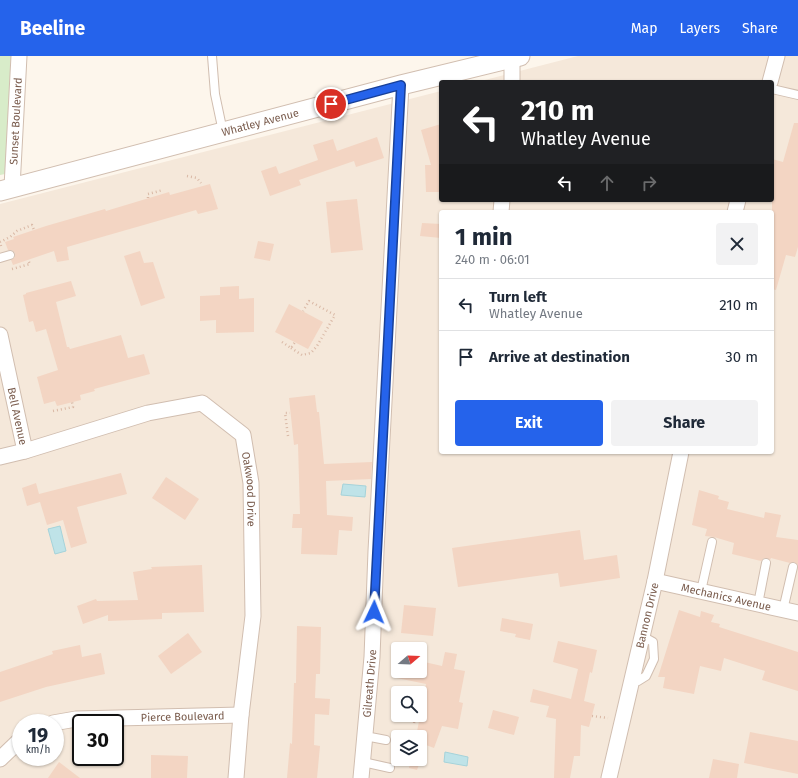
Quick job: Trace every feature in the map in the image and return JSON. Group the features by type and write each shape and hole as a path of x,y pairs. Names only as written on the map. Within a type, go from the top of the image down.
{"street":[{"name":"Sunset Boulevard","path":"6,189 19,56"},
{"path":"771,80 777,56"},
{"name":"Whatley Avenue","path":"6,189 401,85 514,57"},
{"path":"512,80 514,57"},
{"name":"Gilreath Drive","path":"361,778 372,657 376,551 401,85"},
{"name":"Bell Avenue","path":"0,335 25,451"},
{"name":"Oakwood Drive","path":"0,457 25,451 148,413 202,403 243,435 251,483 253,616 241,715 236,778"},
{"name":"Bannon Drive","path":"609,778 655,581 681,454"},
{"name":"Mechanics Avenue","path":"655,581 798,613"},
{"name":"Pierce Boulevard","path":"64,721 76,719 241,715"},
{"path":"0,759 12,748"}],"lane":[{"path":"212,56 215,94 223,132"},
{"path":"774,89 798,95"},
{"path":"701,591 712,542"},
{"path":"758,604 766,564"},
{"path":"783,610 793,568"},
{"path":"365,736 386,740"},
{"path":"363,762 390,768"}],"path":[{"path":"187,176 197,178 201,183"},
{"path":"148,198 148,194 163,190"},
{"path":"4,257 0,242 10,237 17,231 32,225 34,230"},
{"path":"282,342 302,355 311,353 317,346 335,315 309,301 303,311"},
{"path":"291,348 295,342"},
{"path":"53,411 73,407 72,402"},
{"path":"288,436 285,413 290,413"}],"shaded area":[{"path":"578,56 798,56 798,778 0,778 0,204 439,92 439,202 774,202 774,80 485,80"}],"green space":[{"path":"0,56 11,56 5,174 0,175"}],"water":[{"path":"343,484 366,486 365,497 341,495"},
{"path":"60,526 66,551 55,554 48,529"},
{"path":"445,752 468,757 467,766 444,762"}],"building":[{"path":"794,123 798,123 798,247 795,257 786,255 776,290 774,290 774,210 772,210 772,202 774,202 774,160 783,162"},
{"path":"439,125 439,192 426,192 425,165 431,165 421,130"},
{"path":"377,137 384,158 356,167 354,161 299,180 301,185 270,196 261,171 276,166 279,174 318,160 313,145 333,139 337,151"},
{"path":"210,184 218,209 198,214 196,210 67,247 69,260 57,262 54,251 13,265 11,260 15,257 15,253 12,250 8,250 5,242 14,239 13,237 46,226 105,209 106,211 169,192 170,195"},
{"path":"357,199 363,250 331,253 326,202"},
{"path":"422,223 439,224 439,238 420,236"},
{"path":"258,241 274,244 270,261 254,258"},
{"path":"140,251 144,263 153,262 165,298 141,306 124,256"},
{"path":"71,281 76,296 56,302 67,347 70,349 121,335 128,358 144,354 150,374 94,389 95,391 80,395 81,400 57,406 55,401 44,404 37,377 58,370 46,329 36,332 33,321 29,322 23,295"},
{"path":"239,286 239,299 254,298 254,332 216,333 216,320 200,321 200,296 220,295 220,287"},
{"path":"289,304 323,322 308,349 275,332"},
{"path":"315,395 317,412 319,412 324,464 372,462 371,479 326,481 327,515 353,517 352,531 339,530 337,555 301,554 302,528 292,528 293,514 300,514 298,444 294,445 289,398"},
{"path":"121,473 127,494 77,507 87,543 71,548 63,520 47,525 40,502 27,506 22,488 36,483 39,494"},
{"path":"166,477 199,499 185,520 152,498"},
{"path":"699,490 719,496 718,499 729,502 727,509 764,518 765,512 781,515 776,537 798,540 798,565 794,562 790,563 771,558 770,560 764,558 761,561 732,554 734,543 705,536 707,529 692,525"},
{"path":"580,530 584,560 617,555 620,578 560,587 558,573 458,587 452,548"},
{"path":"202,565 204,612 162,613 162,619 108,621 108,615 83,624 77,606 96,599 97,601 138,600 133,572 152,569 151,567"},
{"path":"404,605 436,608 433,636 401,633"},
{"path":"679,610 700,617 701,611 714,615 711,622 720,624 719,627 798,652 798,691 762,680 765,671 724,658 721,671 700,666 694,694 663,688 665,677 658,677"},
{"path":"502,618 533,624 530,640 515,637 516,634 500,631"},
{"path":"297,626 321,627 320,674 316,674 315,698 330,699 329,715 315,714 314,745 320,746 317,778 287,778 290,743 292,744 294,683 296,683"},
{"path":"188,633 202,652 171,674 158,656"},
{"path":"558,641 597,650 592,673 590,672 584,701 595,704 589,727 581,725 580,756 574,756 570,778 554,778 556,719 546,717 549,706 530,702 533,689 571,699 578,669 553,662"},
{"path":"80,645 82,657 101,653 105,674 46,687 0,702 0,672 53,654 52,651"},
{"path":"445,652 457,654 454,669 465,671 459,702 463,703 458,729 442,726 434,748 427,745 427,730 417,730 419,722 427,722 426,684 397,678 427,678 427,663 442,666"},
{"path":"493,710 519,717 514,735 488,728"},
{"path":"750,732 798,741 798,774 744,763"},
{"path":"151,755 188,756 187,778 151,778"},
{"path":"713,759 739,764 737,778 709,778"},
{"path":"56,766 64,766 80,778 48,778"},
{"path":"409,766 418,766 417,770 409,768"}],"route":[{"path":"331,104 401,85 374,612"}]}
